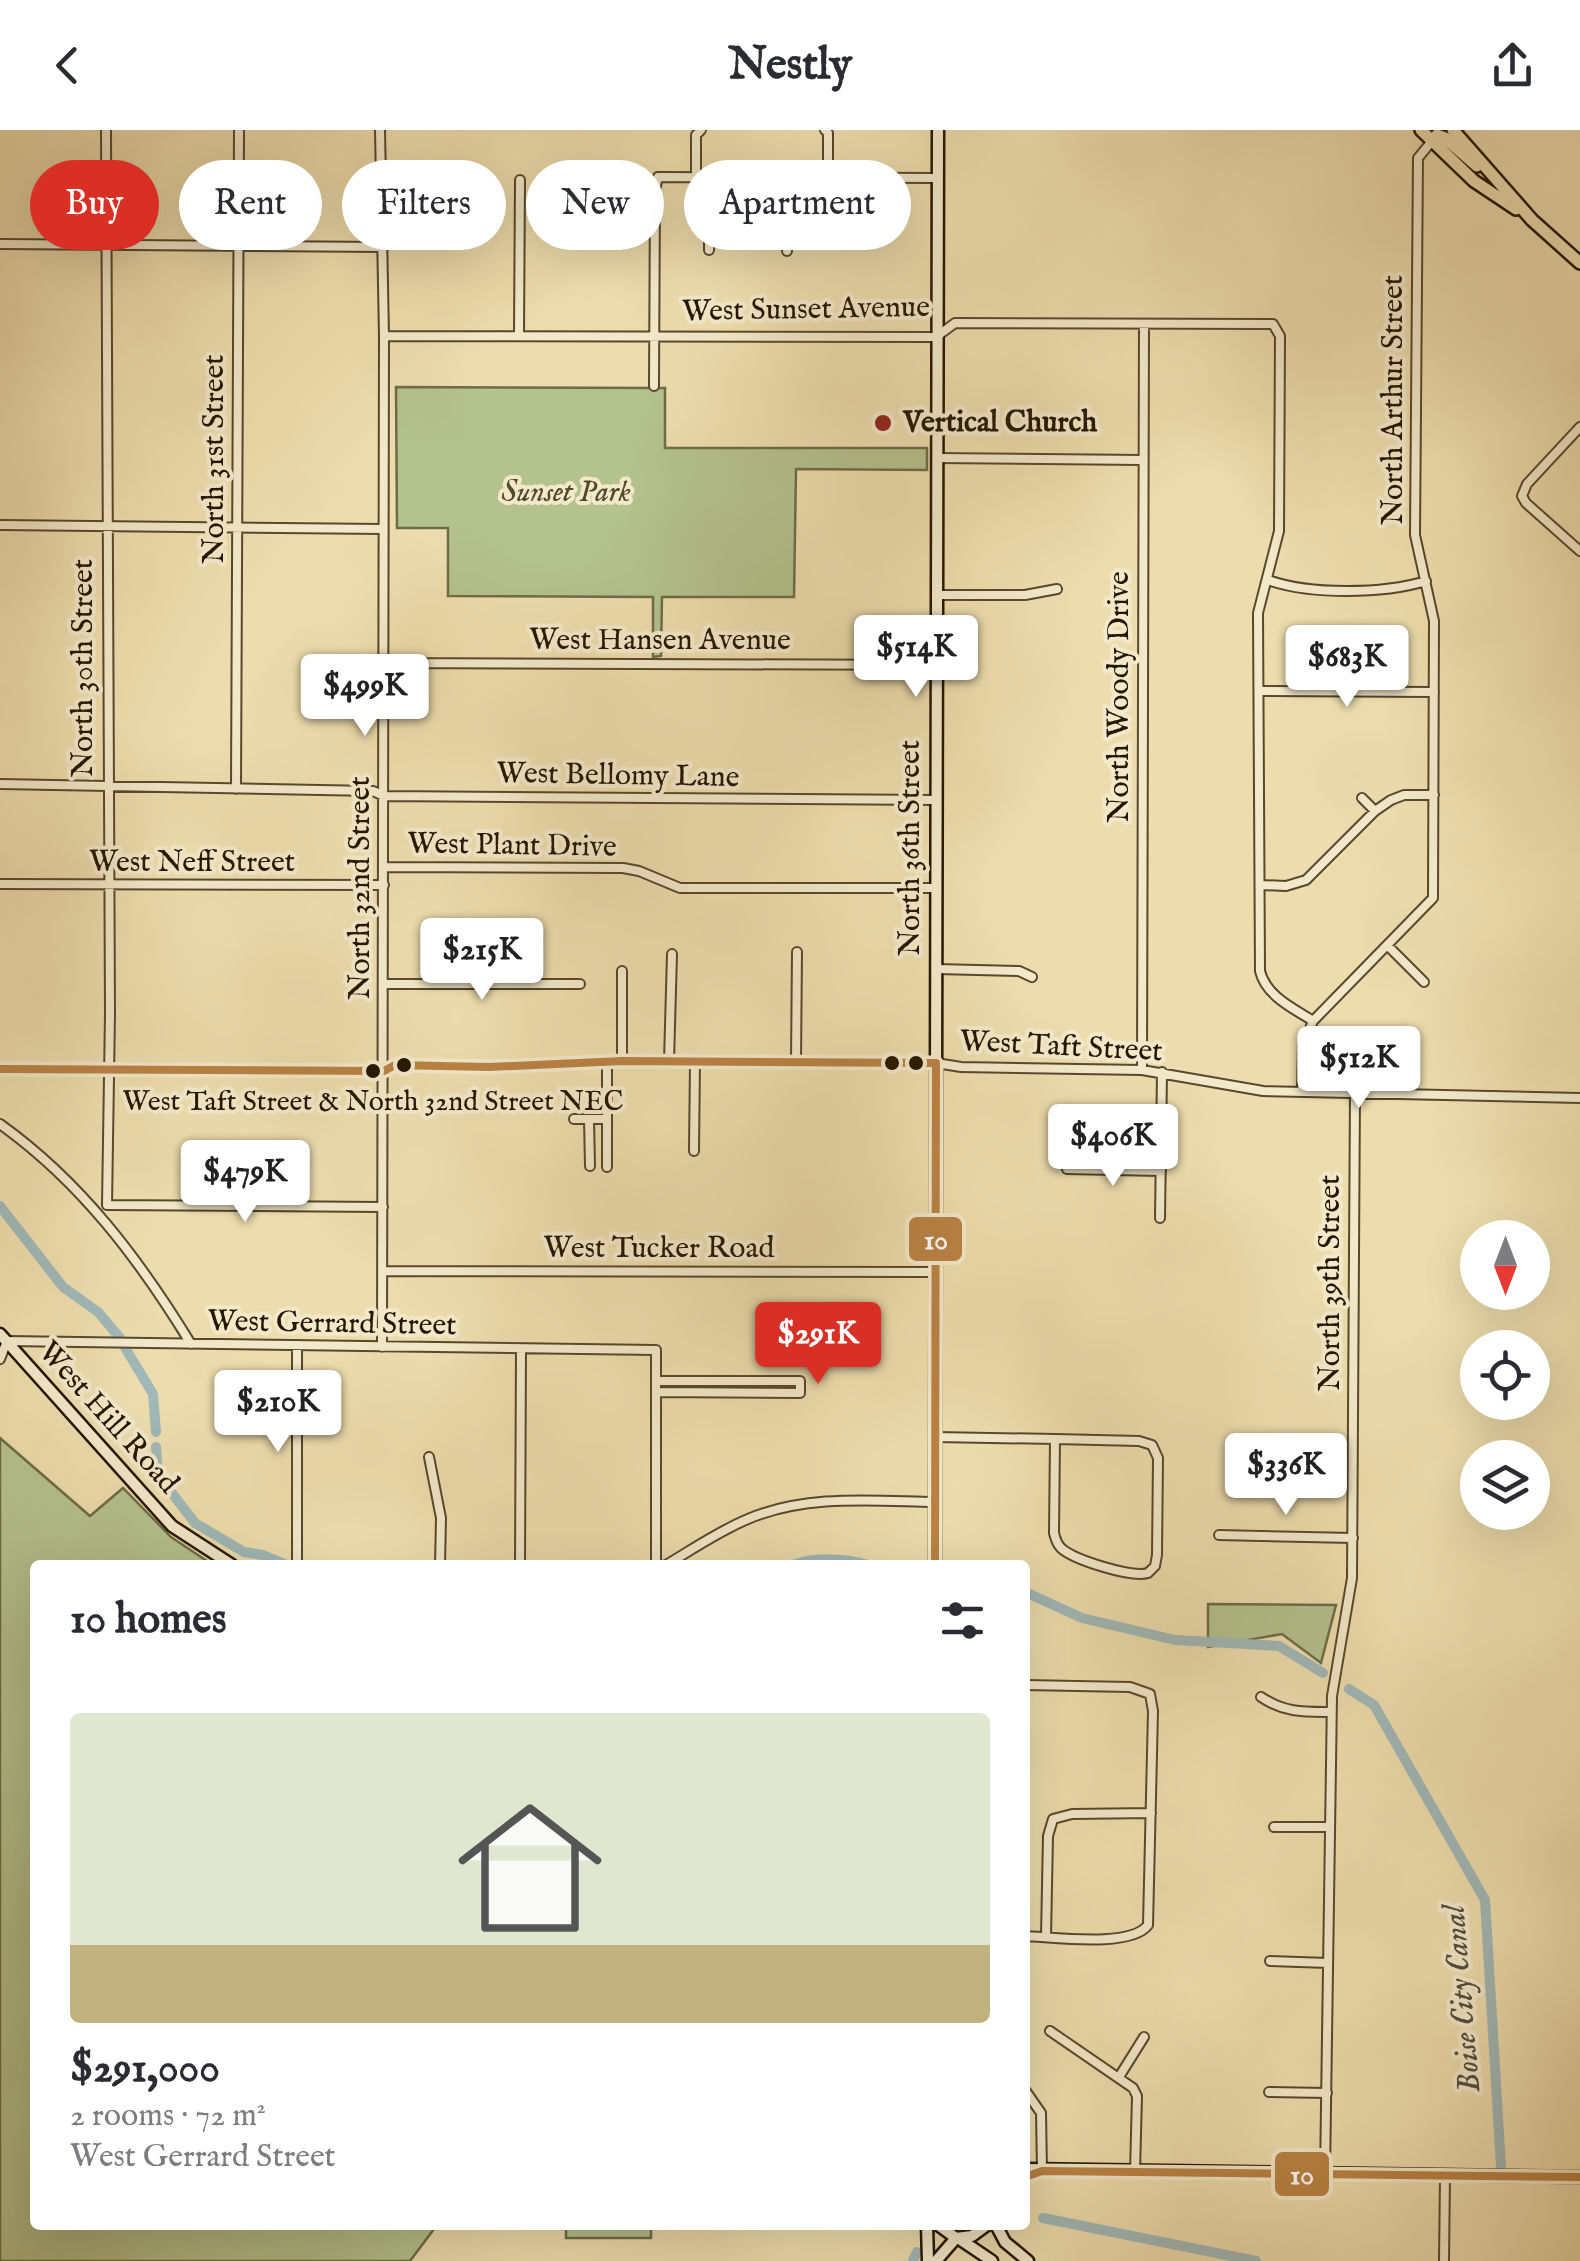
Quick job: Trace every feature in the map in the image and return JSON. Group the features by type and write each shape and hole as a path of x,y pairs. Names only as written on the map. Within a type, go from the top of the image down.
{"main road":[{"path":"1420,130 1474,181 1532,220 1580,262"},
{"path":"1453,130 1532,220"},
{"path":"1432,140 1437,136 1445,138 1490,172"}],"street":[{"name":"North 30th Street","path":"106,130 106,160"},
{"name":"North 31st Street","path":"239,130 239,160"},
{"name":"North 32nd Street","path":"380,130 381,160"},
{"path":"696,160 696,134 701,130"},
{"path":"825,130 828,160"},
{"name":"North 36th Street","path":"935,1560 938,130"},
{"name":"North Arthur Street","path":"1313,1021 1433,898 1434,621 1415,535 1418,158 1432,140"},
{"path":"654,386 658,177 684,176"},
{"path":"911,178 938,178"},
{"path":"519,334 520,180"},
{"path":"0,244 30,244"},
{"name":"North 30th Street","path":"106,250 107,1205"},
{"name":"North 31st Street","path":"236,788 239,250"},
{"name":"North 32nd Street","path":"382,1347 384,250"},
{"name":"West Sunset Avenue","path":"384,336 936,336 956,322 1272,324 1280,336 1279,531 1268,580"},
{"name":"North Woody Drive","path":"1142,1070 1144,324"},
{"path":"1580,427 1522,490 1526,503 1580,551"},
{"path":"937,458 1142,460"},
{"path":"0,526 383,528"},
{"path":"1302,1092 1303,1045 1313,1021 1275,995 1262,980 1258,613 1268,580 1307,589 1386,589 1426,581"},
{"path":"936,595 1025,595 1057,589"},
{"name":"West Hansen Avenue","path":"384,663 936,664"},
{"path":"1259,692 1434,692"},
{"name":"West Bellomy Lane","path":"0,784 373,791 384,796 936,800"},
{"path":"1260,885 1286,886 1306,880 1376,811 1404,796 1434,795"},
{"path":"1362,798 1376,811"},
{"name":"West Plant Drive","path":"384,866 623,868 680,888 936,888"},
{"name":"West Neff Street","path":"0,884 384,885"},
{"path":"1387,945 1424,982"},
{"path":"796,1062 797,952"},
{"path":"669,1061 672,954"},
{"path":"936,969 1020,971 1032,977"},
{"path":"622,971 622,1061"},
{"path":"384,984 580,984"},
{"name":"West Taft Street","path":"0,1069 384,1072 396,1065 622,1061 936,1064 1142,1070 1225,1087 1302,1092 1580,1098"},
{"path":"694,1151 695,1061"},
{"path":"607,1064 607,1167"},
{"path":"1160,1218 1162,1072"},
{"name":"North 39th Street","path":"1325,2174 1331,1712 1352,1586 1355,1092"},
{"path":"574,1119 607,1118"},
{"path":"590,1119 590,1166"},
{"path":"0,1124 74,1185 157,1288 191,1344"},
{"path":"1066,1169 1161,1170"},
{"path":"98,1214 107,1205 383,1208"},
{"name":"West Tucker Road","path":"383,1271 935,1272"},
{"path":"0,1359 3,1338"},
{"name":"West Gerrard Street","path":"3,1338 656,1350 656,1380"},
{"name":"West Hill Road","path":"3,1338 172,1526 224,1560"},
{"path":"297,1346 297,1560"},
{"path":"520,1560 521,1349"},
{"path":"656,1392 800,1393 800,1381 656,1380 656,1392 656,1560"},
{"path":"935,1437 1140,1440 1152,1445 1158,1458 1158,1555 1148,1573 1129,1575 1069,1553 1058,1545 1054,1533 1055,1440"},
{"path":"430,1456 440,1518 440,1560"},
{"path":"674,1560 752,1517 791,1506 839,1500 935,1502"},
{"path":"1218,1535 1353,1538"},
{"path":"1030,1685 1130,1687 1150,1694 1153,1711 1150,1916 1142,1932 1124,1938 1030,1936"},
{"path":"1262,1698 1279,1709 1331,1712"},
{"path":"1046,1936 1048,1836 1054,1819 1072,1814 1151,1813"},
{"path":"1274,1827 1330,1828"},
{"path":"1270,1961 1328,1963"},
{"path":"1050,2031 1128,2083 1137,2096 1135,2172"},
{"path":"1119,2077 1144,2037"},
{"path":"1269,2092 1327,2093"},
{"path":"1030,2097 1041,2113 1042,2171"},
{"path":"1030,2172 1580,2178"},
{"path":"1444,2261 1445,2176"},
{"path":"928,2230 932,2261"},
{"path":"945,2230 992,2261"},
{"path":"932,2261 957,2238 972,2236 980,2230"},
{"path":"999,2230 1005,2242 1028,2261"}],"green space":[{"name":"Sunset Park","path":"396,387 665,388 665,448 927,448 927,470 796,469 794,597 662,597 661,656 653,657 653,597 448,596 448,528 397,528"},
{"path":"0,1438 90,1516 123,1488 171,1537 206,1560 30,1560 30,2230 433,2230 410,2261 0,2261"},
{"path":"1208,1604 1336,1605 1321,1663 1282,1634 1208,1647"},
{"path":"566,2230 651,2230 651,2238 566,2238"}],"waterway":[{"name":"Boise City Canal","path":"0,1206 63,1287 98,1312 120,1338"},
{"name":"Boise City Canal","path":"124,1346 153,1394 156,1432"},
{"name":"Boise City Canal","path":"156,1447 158,1475 195,1523 244,1552 275,1560"},
{"name":"Boise City Canal","path":"820,1560 840,1560"},
{"name":"Boise City Canal","path":"1030,1594 1082,1618 1175,1640 1279,1646 1323,1673"},
{"name":"Boise City Canal","path":"1349,1689 1374,1705 1485,1900 1501,2167"},
{"path":"1043,2218 1256,2261"},
{"path":"913,2261 917,2252"}],"transit line":[{"name":"10","path":"0,1069 384,1071 395,1065 489,1067 622,1061 936,1063"},
{"name":"10","path":"935,1560 936,1063"},
{"name":"10","path":"1030,2175 1042,2171 1580,2177"}],"place":[{"name":"Vertical Church","path":"883,423"},
{"name":"West Taft Street & North 32nd Street NEC","path":"373,1071"}]}
